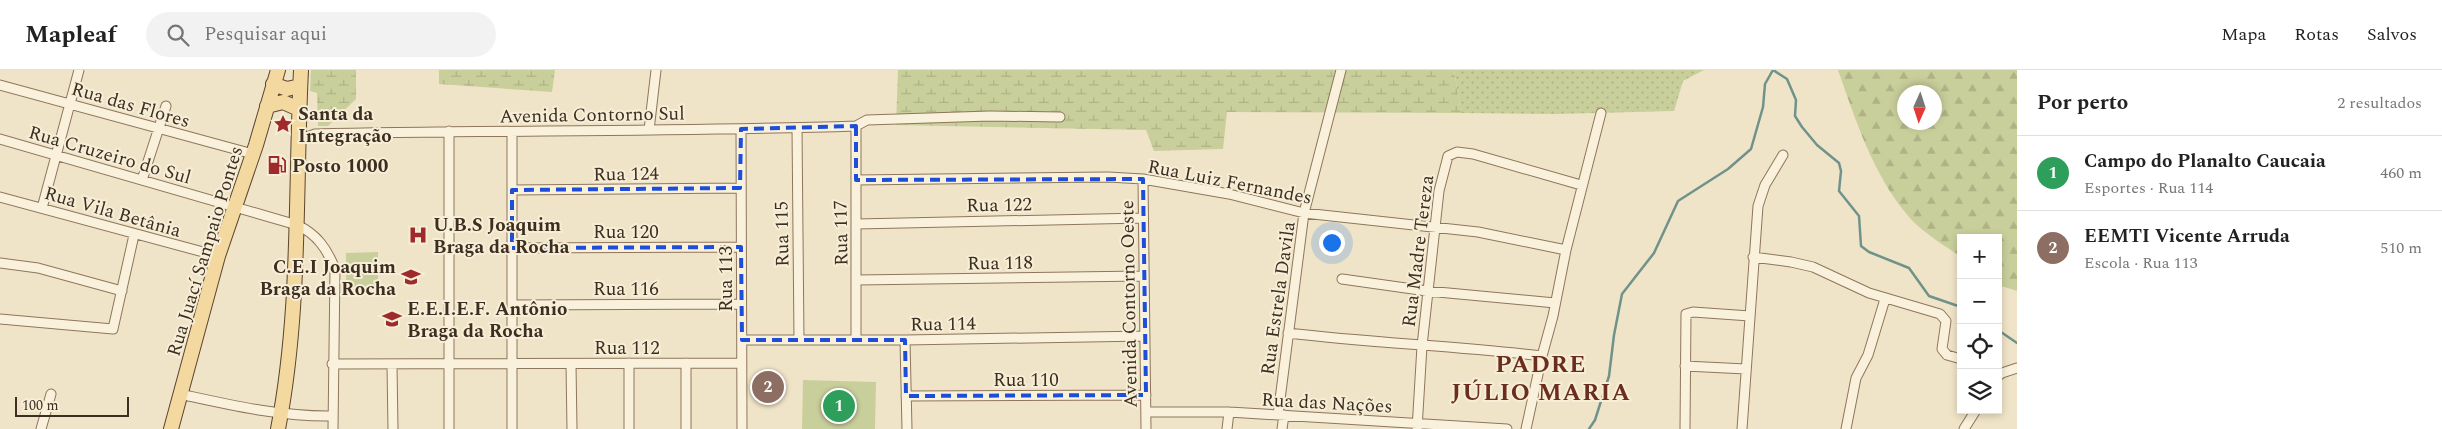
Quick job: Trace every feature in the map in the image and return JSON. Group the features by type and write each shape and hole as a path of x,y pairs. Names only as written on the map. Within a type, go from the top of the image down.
{"main road":[{"name":"Rua Juací Sampaio Pontes","path":"171,429 218,256 236,207 278,70"},
{"path":"278,429 291,328 297,225 301,70"},
{"path":"274,84 287,89 300,86"},
{"path":"267,106 283,102 299,109"}],"street":[{"path":"42,208 78,70"},
{"path":"649,130 656,70"},
{"name":"Rua Estrela Davila","path":"1282,429 1281,415 1288,333 1304,213 1341,70"},
{"name":"Rua das Flores","path":"0,85 253,154"},
{"path":"142,180 166,106"},
{"path":"1526,429 1581,184 1601,113"},
{"name":"Avenida Contorno Sul","path":"299,140 314,134 797,128 856,126 867,120 911,118 1060,117"},
{"name":"Rua 117","path":"856,126 856,340"},
{"name":"Rua 115","path":"797,128 799,340"},
{"name":"Rua 113","path":"741,129 742,429"},
{"path":"449,131 449,429"},
{"path":"512,132 512,429"},
{"name":"Rua Cruzeiro do Sul","path":"0,139 55,153 306,229 321,243 335,269 332,364 334,429"},
{"name":"Rua Madre Tereza","path":"1417,426 1427,291 1438,191 1445,161 1451,153 1473,154 1581,184"},
{"path":"1742,429 1757,213 1761,194 1783,155"},
{"name":"Rua Luiz Fernandes","path":"856,180 1143,179 1229,194 1304,213 1478,232 1566,250"},
{"name":"Avenida Contorno Oeste","path":"1143,179 1146,429"},
{"name":"Rua 124","path":"512,190 740,188"},
{"name":"Rua Vila Betânia","path":"0,197 134,235 218,256"},
{"name":"Rua 122","path":"857,224 1143,218"},
{"path":"0,319 113,329 134,235"},
{"name":"Rua 120","path":"512,248 741,246"},
{"path":"1753,258 1791,262 1812,267 1885,299 1944,317 1946,325 1942,350 1947,355 1957,358"},
{"path":"0,270 0,263 38,268 122,291"},
{"name":"Rua 118","path":"857,280 1143,276"},
{"path":"1342,279 1427,291 1555,303"},
{"path":"1846,429 1856,378 1868,356 1885,299"},
{"name":"Rua 116","path":"512,305 741,304"},
{"path":"1685,429 1686,314 1693,312 1750,316"},
{"path":"1288,333 1542,356"},
{"name":"Rua 114","path":"742,340 905,340 1145,336"},
{"path":"905,340 907,429"},
{"path":"629,363 629,429"},
{"path":"686,363 686,429"},
{"name":"Rua 112","path":"332,364 741,363"},
{"path":"571,364 572,429"},
{"path":"392,365 393,429"},
{"path":"1685,366 1746,369"},
{"path":"2002,372 2017,368"},
{"path":"41,429 51,394"},
{"path":"180,394 281,414 307,417 333,416"},
{"name":"Rua 110","path":"906,396 1146,395"},
{"name":"Rua das Nações","path":"1146,412 1229,412 1281,415 1378,425 1507,429"},
{"path":"1226,429 1229,412"},
{"path":"1964,429 1973,414"}],"highlighted area":[{"path":"856,126 856,180 1143,179 1146,395 906,396 905,340 742,340 741,247 512,248 512,190 740,188 741,129"}],"green space":[{"path":"311,70 356,70 356,99 328,126 318,126 317,93 310,91"},
{"path":"439,70 555,70 552,92 439,84"},
{"path":"898,70 1454,70 1461,113 1227,112 1223,149 1154,151 1146,130 896,125"},
{"path":"1454,70 1704,70 1683,81 1674,111 1556,114 1461,113"},
{"path":"1838,70 2017,70 2017,291 2002,286 2002,234 1957,234 1957,254 1927,234 1896,201 1875,165"},
{"path":"378,252 378,288 346,288 346,253"},
{"path":"803,380 876,382 875,429 802,429"}],"waterway":[{"path":"1773,70 1787,79 1796,100 1795,116 1802,127 1817,145 1839,163 1841,171 1839,191 1859,216 1861,246 1869,252 1909,268 1929,296 1957,306"},
{"path":"1589,429 1595,420 1609,376 1622,294 1654,253 1678,201 1728,169 1751,149 1763,107 1765,84 1773,70"},
{"path":"2002,333 2017,343"}],"place":[{"name":"Santa da Integração","path":"283,124"},
{"name":"Posto 1000","path":"277,165"},
{"name":"U.B.S Joaquim Braga da Rocha","path":"418,235"},
{"name":"C.E.I Joaquim Braga da Rocha","path":"411,277"},
{"name":"E.E.I.E.F. Antônio Braga da Rocha","path":"392,319"},
{"name":"EEMTI Vicente Arruda","path":"768,387"},
{"name":"Campo do Planalto Caucaia","path":"839,406"}],"district":[{"name":"PADRE JÚLIO MARIA","path":"1541,378"}]}
